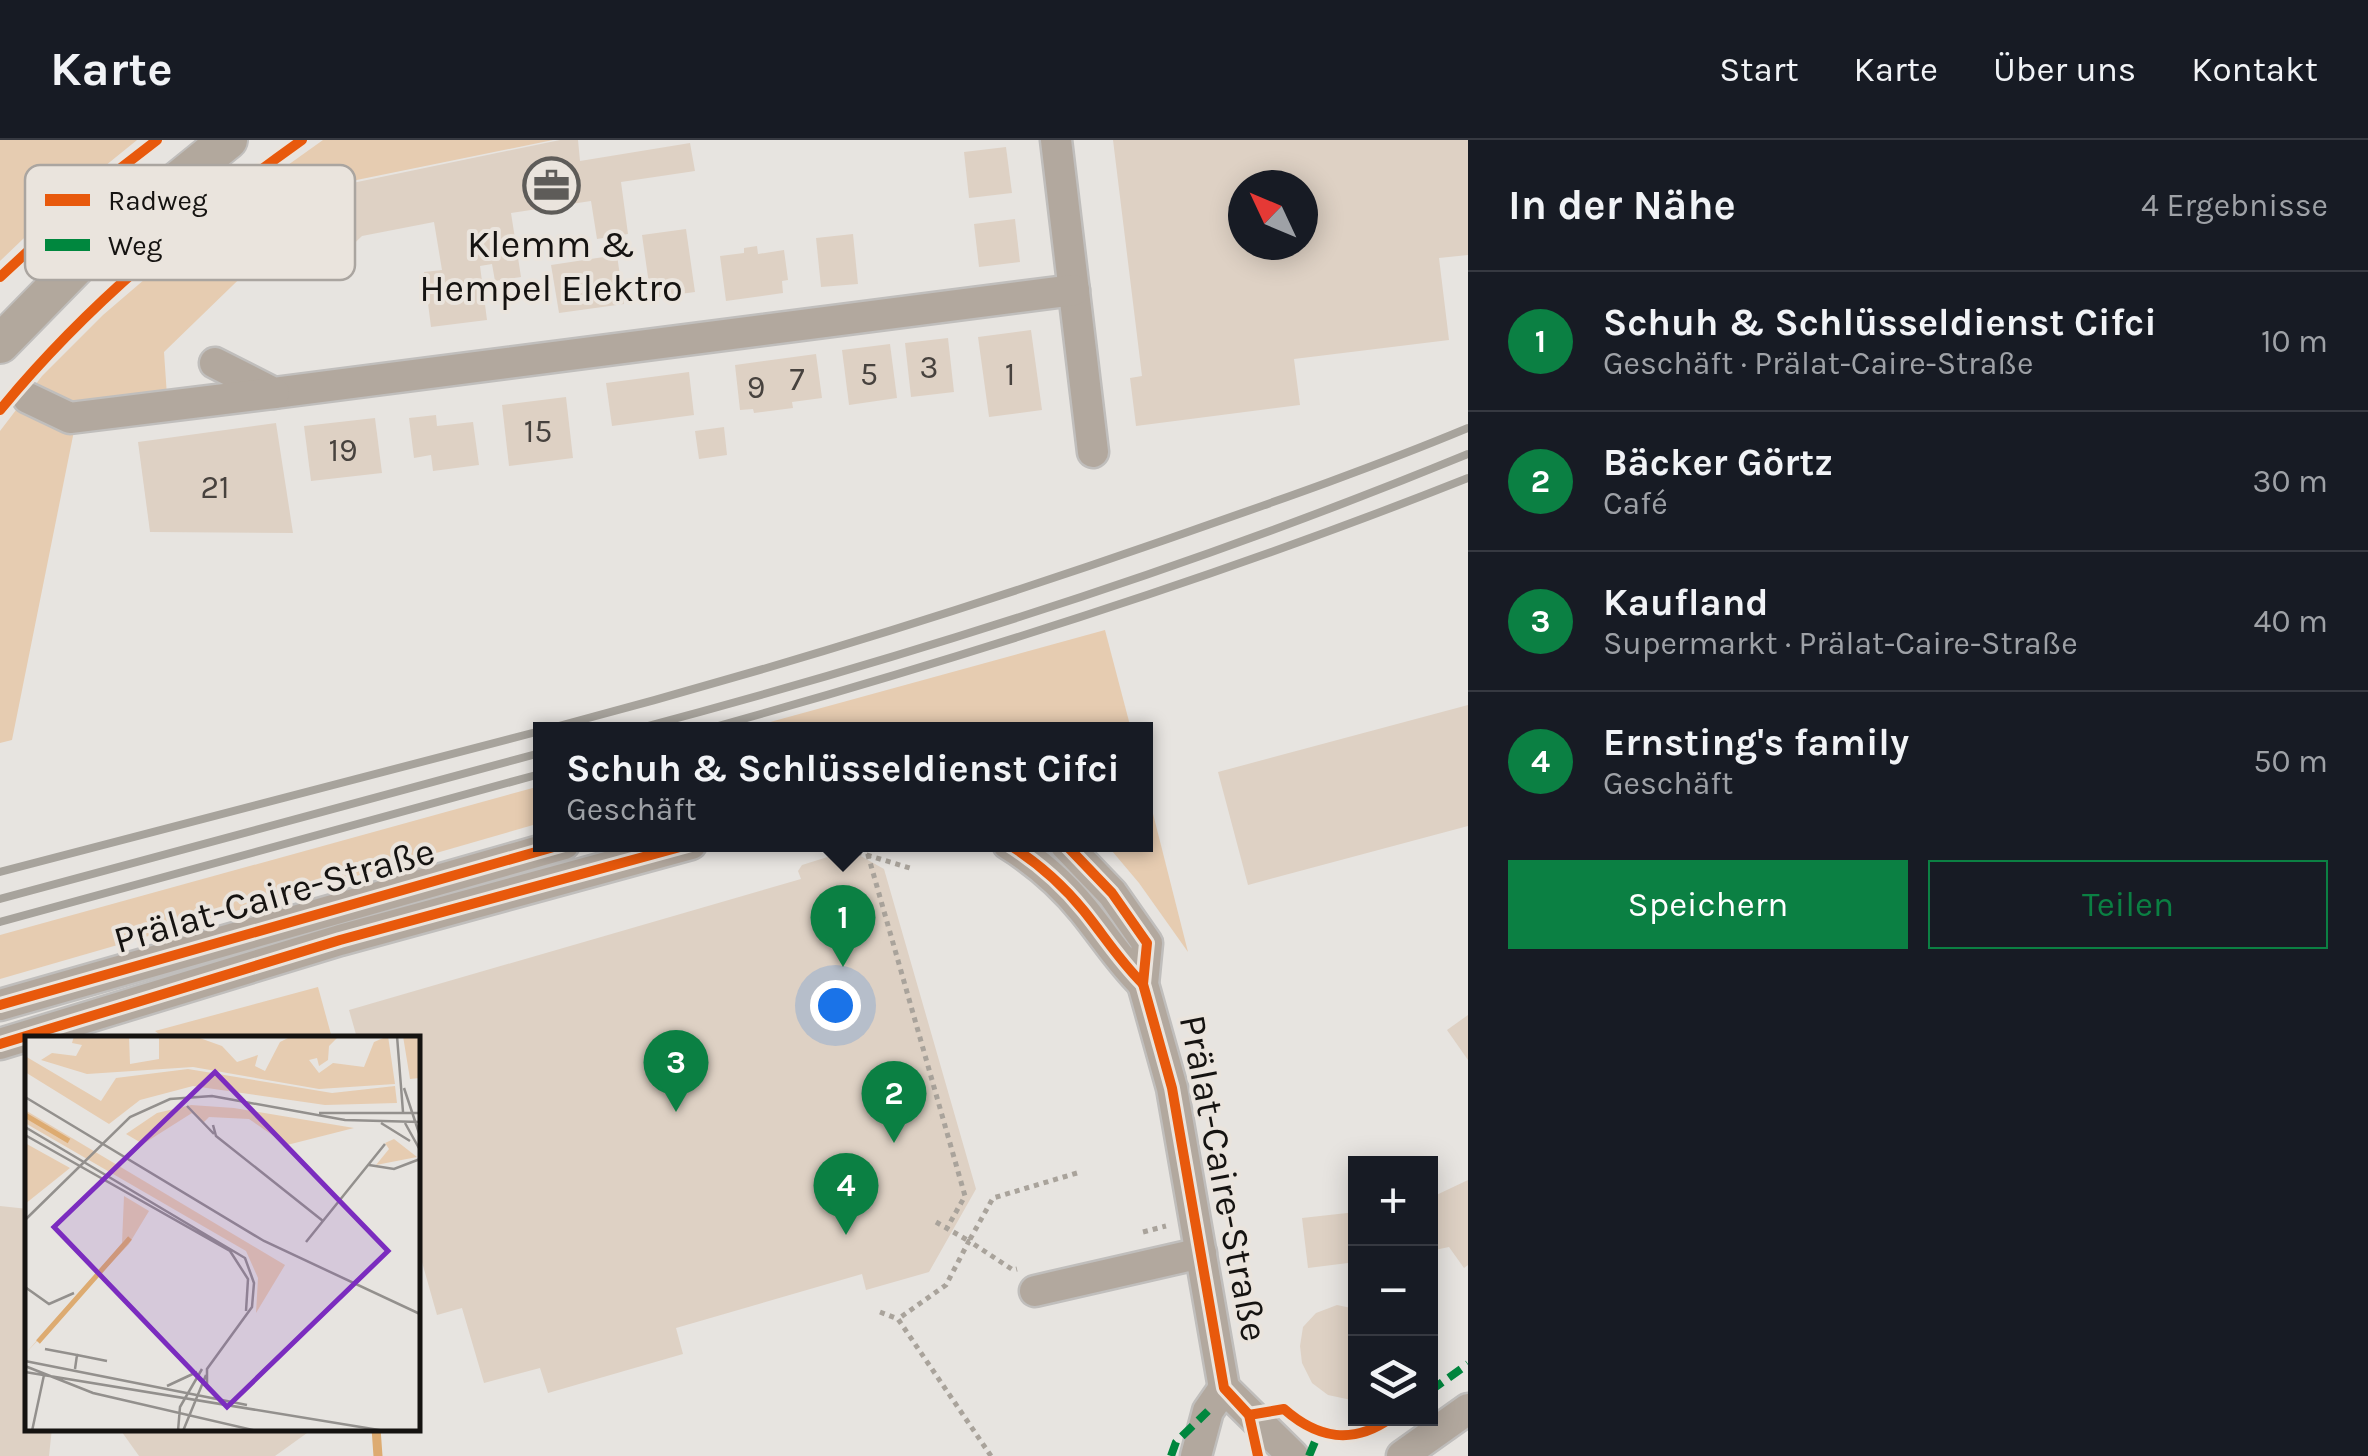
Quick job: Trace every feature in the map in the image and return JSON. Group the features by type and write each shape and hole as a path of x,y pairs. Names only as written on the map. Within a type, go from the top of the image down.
{"main road":[{"path":"197,165 228,140"},
{"path":"3,340 62,280"}],"street":[{"path":"1056,140 1093,452"},
{"path":"28,398 70,418 1074,290"},
{"path":"215,362 274,393"},
{"name":"Prälat-Caire-Straße","path":"0,1005 535,852"},
{"name":"Prälat-Caire-Straße","path":"25,1036 340,940 663,852"},
{"name":"Prälat-Caire-Straße","path":"1018,852 1059,884 1084,911 1116,958 1142,984"},
{"name":"Prälat-Caire-Straße","path":"1073,852 1112,893 1147,943 1142,984 1172,1088 1201,1253 1216,1399 1216,1456"},
{"path":"332,908 340,940"},
{"path":"46,991 54,1027"},
{"name":"Prälat-Caire-Straße","path":"0,1044 25,1036"},
{"path":"1035,1291 1201,1253"},
{"path":"1196,1456 1216,1399"},
{"name":"Prälat-Caire-Straße","path":"1216,1399 1249,1415 1294,1456"},
{"path":"1402,1456 1468,1409"},
{"path":"1249,1415 1258,1456"}],"path":[{"path":"857,852 913,869"},
{"path":"868,852 965,1196 947,1228"},
{"path":"936,1222 969,1241 993,1198 1077,1173"},
{"path":"880,1312 898,1319"}],"shaded area":[{"path":"0,140 137,140 106,165 25,165 25,237 0,261"},
{"path":"323,140 553,140 355,180 355,165 288,165"},
{"path":"144,280 238,280 164,352 167,396 79,406 12,740 0,743 0,431 42,376"},
{"path":"1105,630 1129,722 770,722"},
{"path":"533,788 533,825 0,979 0,935"},
{"path":"1153,814 1188,952 1113,852 1153,852"},
{"path":"318,987 331,1036 161,1036 155,1031"}],"building":[{"path":"560,140 578,140 580,161 690,143 695,171 621,182 628,234 597,239 591,201 511,213 521,277 495,281 492,264 480,266 487,320 431,327 424,272 442,270 434,222 362,236 355,243 355,182"},
{"path":"1113,140 1468,140 1468,255 1439,258 1449,340 1294,359 1300,405 1136,426 1130,378 1142,376"},
{"path":"1006,147 1012,193 969,198 964,152"},
{"path":"1015,219 1020,262 979,267 974,224"},
{"path":"686,229 695,292 651,298 642,235"},
{"path":"853,234 858,284 821,287 816,238"},
{"path":"757,246 758,254 784,250 788,280 782,281 783,293 726,301 720,256 744,253 744,248"},
{"path":"617,255 624,304 559,313 551,265"},
{"path":"1031,330 1042,410 989,417 978,337"},
{"path":"948,338 954,392 911,397 905,343"},
{"path":"890,344 897,398 849,405 842,350"},
{"path":"816,354 822,398 792,402 793,408 754,413 753,409 740,410 735,365"},
{"path":"689,372 694,415 612,426 606,383"},
{"path":"566,397 573,458 509,466 502,405"},
{"path":"436,415 437,426 473,422 479,465 433,471 431,455 414,458 409,418"},
{"path":"375,418 382,473 311,481 304,426"},
{"path":"276,423 293,533 150,532 138,442"},
{"path":"724,427 727,455 699,459 695,431"},
{"path":"1468,705 1468,826 1248,885 1218,772"},
{"path":"854,852 884,869 976,1189 929,1272 866,1290 862,1274 676,1328 683,1354 548,1393 540,1368 484,1383 462,1308 437,1315 420,1255 420,1036 356,1036 349,1010 801,879 798,871 802,865"},
{"path":"1468,1015 1468,1060 1447,1030"},
{"path":"1468,1180 1468,1265 1464,1268 1449,1247 1438,1249 1438,1194"},
{"path":"0,1206 25,1209 25,1431 52,1431 49,1456 0,1456"},
{"path":"1348,1213 1348,1263 1308,1268 1302,1218"},
{"path":"1337,1305 1348,1307 1348,1399 1328,1395 1312,1383 1302,1363 1303,1327 1316,1313"},
{"path":"121,1431 310,1431 275,1456 139,1456"}],"waterway":[{"path":"376,1431 378,1456"}],"railway":[{"path":"574,722 778,665 1009,593 1277,500 1468,428"},
{"path":"662,722 1055,606 1263,533 1468,454"},
{"path":"732,722 1090,614 1280,549 1468,478"},
{"path":"0,872 533,733"},
{"path":"0,899 533,755"},
{"path":"0,922 533,776"}],"marked path":[{"path":"1438,1385 1468,1364"},
{"path":"1171,1456 1176,1442 1208,1411"},
{"path":"1309,1456 1319,1432 1326,1433"}],"cycle path":[{"path":"125,165 157,140"},
{"path":"268,165 302,140"},
{"path":"0,277 25,254"},
{"path":"0,410 68,334 126,280"},
{"path":"0,1005 536,852"},
{"path":"26,1036 340,940 662,852"},
{"path":"1019,852 1067,892 1143,984"},
{"path":"1073,852 1112,893 1147,943 1143,984 1172,1088 1224,1388 1249,1415 1258,1456"},
{"path":"0,1044 25,1036"},
{"path":"1249,1415 1284,1409 1310,1427 1336,1435 1379,1426"}],"place":[{"name":"Klemm & Hempel Elektro","path":"551,186"},
{"name":"Schuh & Schlüsseldienst Cifci","path":"843,967"},
{"name":"Kaufland","path":"676,1112"},
{"name":"Bäcker Görtz","path":"894,1143"},
{"name":"Ernsting's family","path":"846,1235"}]}
